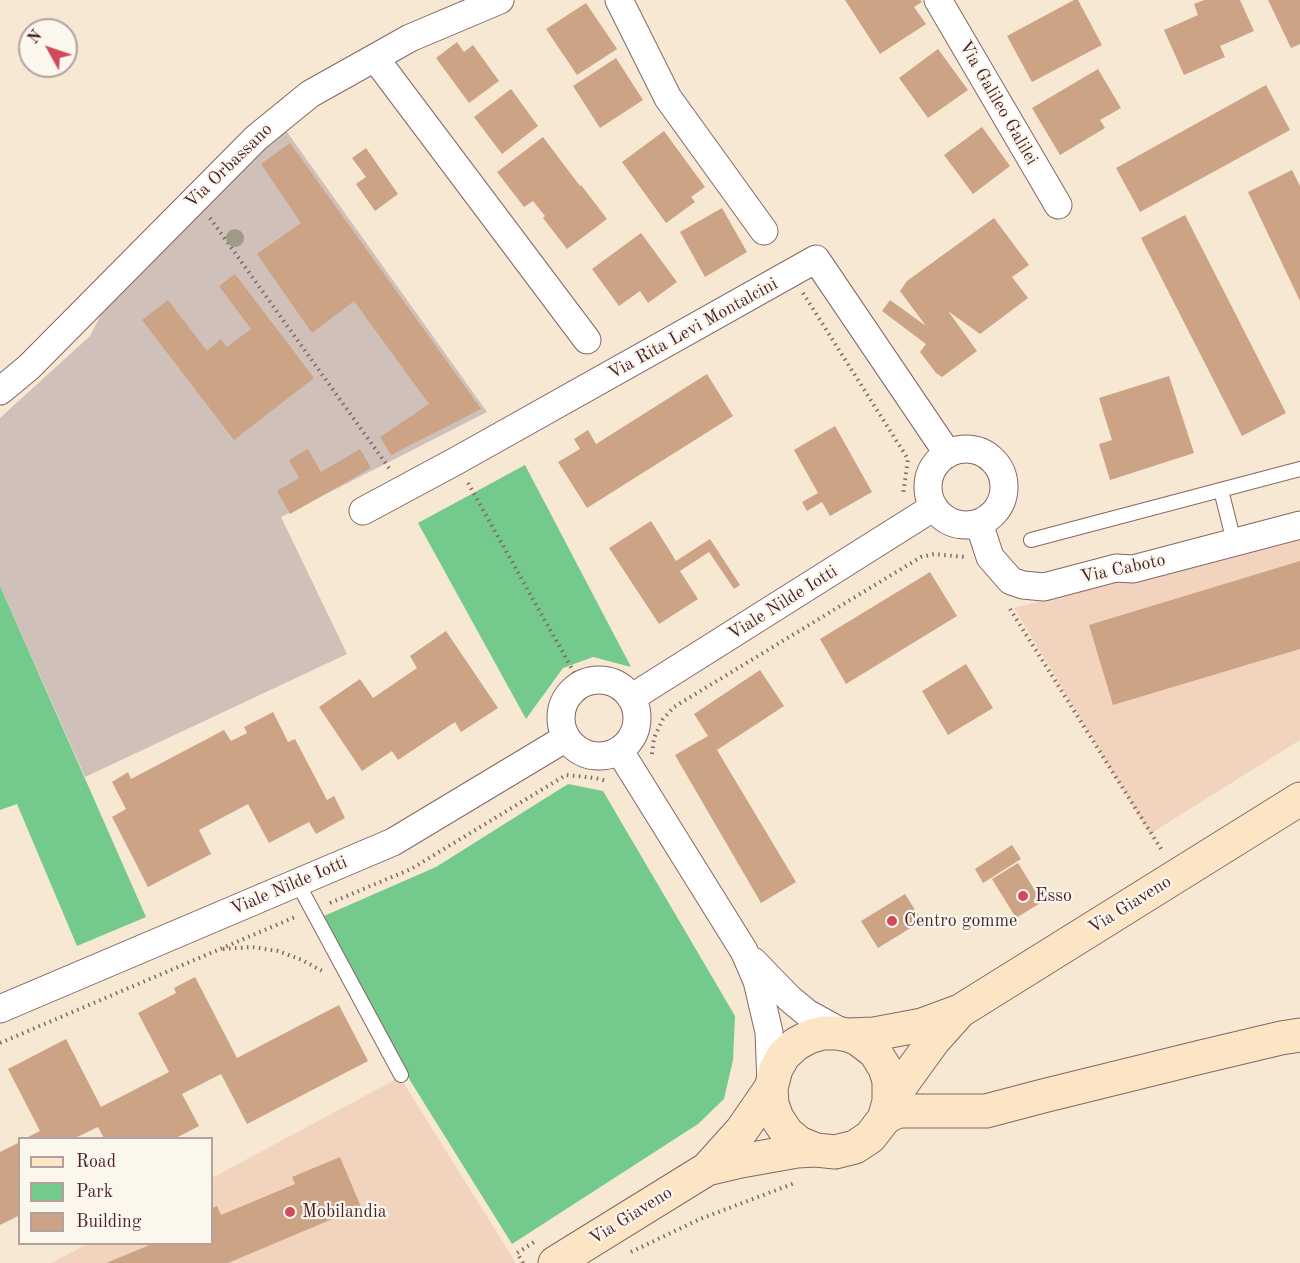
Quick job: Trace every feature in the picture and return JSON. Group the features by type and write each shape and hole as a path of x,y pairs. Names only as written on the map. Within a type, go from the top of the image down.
{"main road":[{"name":"Via Giaveno","path":"706,1169 742,1130 771,1088 776,1069 784,1055 796,1044 823,1033 874,1034 901,1029 960,1011 1178,875 1297,796"},
{"name":"Via Giaveno","path":"546,1252 706,1169 797,1151 835,1152 855,1147 870,1137 934,1040 960,1011"},
{"path":"848,1035 868,1046 885,1068 889,1081 886,1111 891,1114 900,1110 986,1111 1201,1057 1300,1035"},
{"path":"771,1088 772,1104 777,1119 787,1133 799,1143 816,1150"}],"street":[{"name":"Via Orbassano","path":"0,390 28,367 256,138 310,94 410,38 500,0"},
{"path":"619,0 668,98 764,231"},
{"name":"Via Galileo Galilei","path":"938,0 1058,205"},
{"path":"375,58 587,340"},
{"name":"Via Rita Levi Montalcini","path":"363,511 816,259 948,454"},
{"path":"963,449 980,452 998,467 1004,483 1002,500 987,519 979,523 962,525 946,520 934,507 928,491 928,482 935,466 948,454 963,449"},
{"name":"Viale Nilde Iotti","path":"631,698 934,507"},
{"name":"Via Caboto","path":"979,523 990,557 1011,581 1023,585 1044,586 1116,568 1133,569 1300,525"},
{"path":"596,680 614,683 631,698 636,709 636,725 632,736 619,750 604,756 593,755 576,749 566,738 562,727 562,710 571,692 580,685 596,680"},
{"name":"Viale Nilde Iotti","path":"0,1009 393,842 566,738"},
{"path":"619,750 744,951 757,981 769,1032 771,1088"},
{"path":"744,951 768,978 807,1013 848,1035"}],"lane":[{"path":"1030,540 1300,469"},
{"path":"1221,490 1234,542"},
{"path":"297,882 401,1075"}],"path":[{"path":"196,198 404,489"},
{"path":"791,274 908,459 902,501"},
{"path":"456,461 580,685"},
{"path":"652,759 654,738 663,719 674,706 921,557 934,554 969,558 988,550"},
{"path":"1008,606 1178,875"},
{"path":"0,1043 411,869 566,775 596,778 613,785"},
{"path":"219,949 252,947 278,951 302,960 327,974"},
{"path":"629,1253 700,1219 796,1183"},
{"path":"523,1263 517,1252 546,1252"}],"shaded area":[{"path":"282,125 487,412 281,517 347,654 85,777 0,586 0,418 90,336 118,282"},
{"path":"1300,526 1300,740 1150,834 1014,608 1102,585"},
{"path":"400,1077 516,1263 51,1263 86,1245 213,1245 213,1177"}],"green space":[{"path":"525,465 631,667 593,657 563,668 526,719 418,523"},
{"path":"0,586 146,917 77,946 17,804 0,810"},
{"path":"568,784 603,791 735,1016 733,1060 724,1099 698,1124 512,1244 411,1082 324,916 436,867"}],"building":[{"path":"845,0 920,0 922,2 914,7 926,24 880,54"},
{"path":"1074,0 1078,0 1102,45 1032,82 1007,36"},
{"path":"1204,0 1240,0 1254,31 1220,46 1225,57 1184,75 1164,30 1198,15 1194,4"},
{"path":"1268,0 1300,0 1300,44 1291,48"},
{"path":"586,3 617,49 577,75 546,29"},
{"path":"457,42 464,52 473,45 499,81 469,103 436,58"},
{"path":"938,49 968,90 928,118 899,78"},
{"path":"616,58 643,100 600,128 573,86"},
{"path":"1098,69 1121,108 1100,120 1105,128 1060,155 1032,108"},
{"path":"1266,85 1290,130 1140,212 1116,168"},
{"path":"511,89 538,126 502,154 474,117"},
{"path":"982,127 1010,166 973,194 944,155"},
{"path":"664,131 705,187 691,197 695,202 666,223 622,162"},
{"path":"543,137 607,219 567,249 533,201 524,207 497,172"},
{"path":"290,143 481,409 391,455 380,437 429,404 354,301 312,333 257,254 301,223 261,164"},
{"path":"366,148 398,194 375,211 356,184 366,177 352,158"},
{"path":"1292,170 1300,186 1300,301 1248,192"},
{"path":"722,208 747,252 705,277 680,232"},
{"path":"1185,215 1286,413 1242,436 1141,238"},
{"path":"994,218 1029,265 1012,277 1028,298 980,334 948,311 977,351 942,377 936,373 920,352 926,344 882,311 890,300 926,326 900,291 907,281"},
{"path":"641,233 677,282 648,303 640,291 619,306 592,269"},
{"path":"235,274 314,378 234,440 142,320 168,300 207,351 221,339 227,347 251,329 219,286"},
{"path":"707,374 733,416 587,508 558,462 580,449 574,439 588,430 596,444"},
{"path":"1169,376 1194,453 1110,480 1099,444 1112,440 1099,398"},
{"path":"835,426 872,492 830,516 822,502 807,511 802,502 818,493 794,450"},
{"path":"308,449 321,472 360,449 371,468 290,514 277,491 299,478 289,460"},
{"path":"651,521 676,561 710,539 740,585 734,589 709,552 680,571 698,599 659,624 609,548"},
{"path":"1300,561 1300,649 1113,705 1089,625"},
{"path":"930,572 957,616 846,684 820,639"},
{"path":"446,631 498,708 461,732 455,722 398,760 392,751 362,771 319,707 360,679 373,698 417,668 410,656"},
{"path":"966,664 993,708 948,735 922,691"},
{"path":"760,670 784,706 717,750 796,882 761,903 675,755 708,736 694,714"},
{"path":"273,712 288,742 295,739 327,800 334,796 345,818 316,834 309,822 269,843 248,804 199,830 211,854 148,887 112,817 126,809 112,782 128,772 131,779 224,730 231,741 247,733 244,727"},
{"path":"1012,845 1021,859 983,883 975,869"},
{"path":"1018,863 1042,902 1016,918 992,879"},
{"name":"Centro gomme","path":"905,894 922,921 878,948 861,921"},
{"path":"195,977 237,1058 339,1005 368,1061 247,1124 221,1074 182,1094 199,1126 178,1137 103,1137 98,1127 77,1137 28,1137 40,1131 8,1069 66,1039 101,1107 169,1072 138,1013 176,993 174,988"},
{"path":"18,1143 18,1216 0,1225 0,1152"},
{"name":"Mobilandia","path":"340,1157 361,1207 228,1263 106,1263 150,1245 213,1245 213,1208 217,1206 221,1215 295,1184 292,1177"}],"place":[{"name":"Esso","path":"1023,896"},
{"name":"Centro gomme","path":"892,921"},
{"name":"Mobilandia","path":"290,1212"}]}
